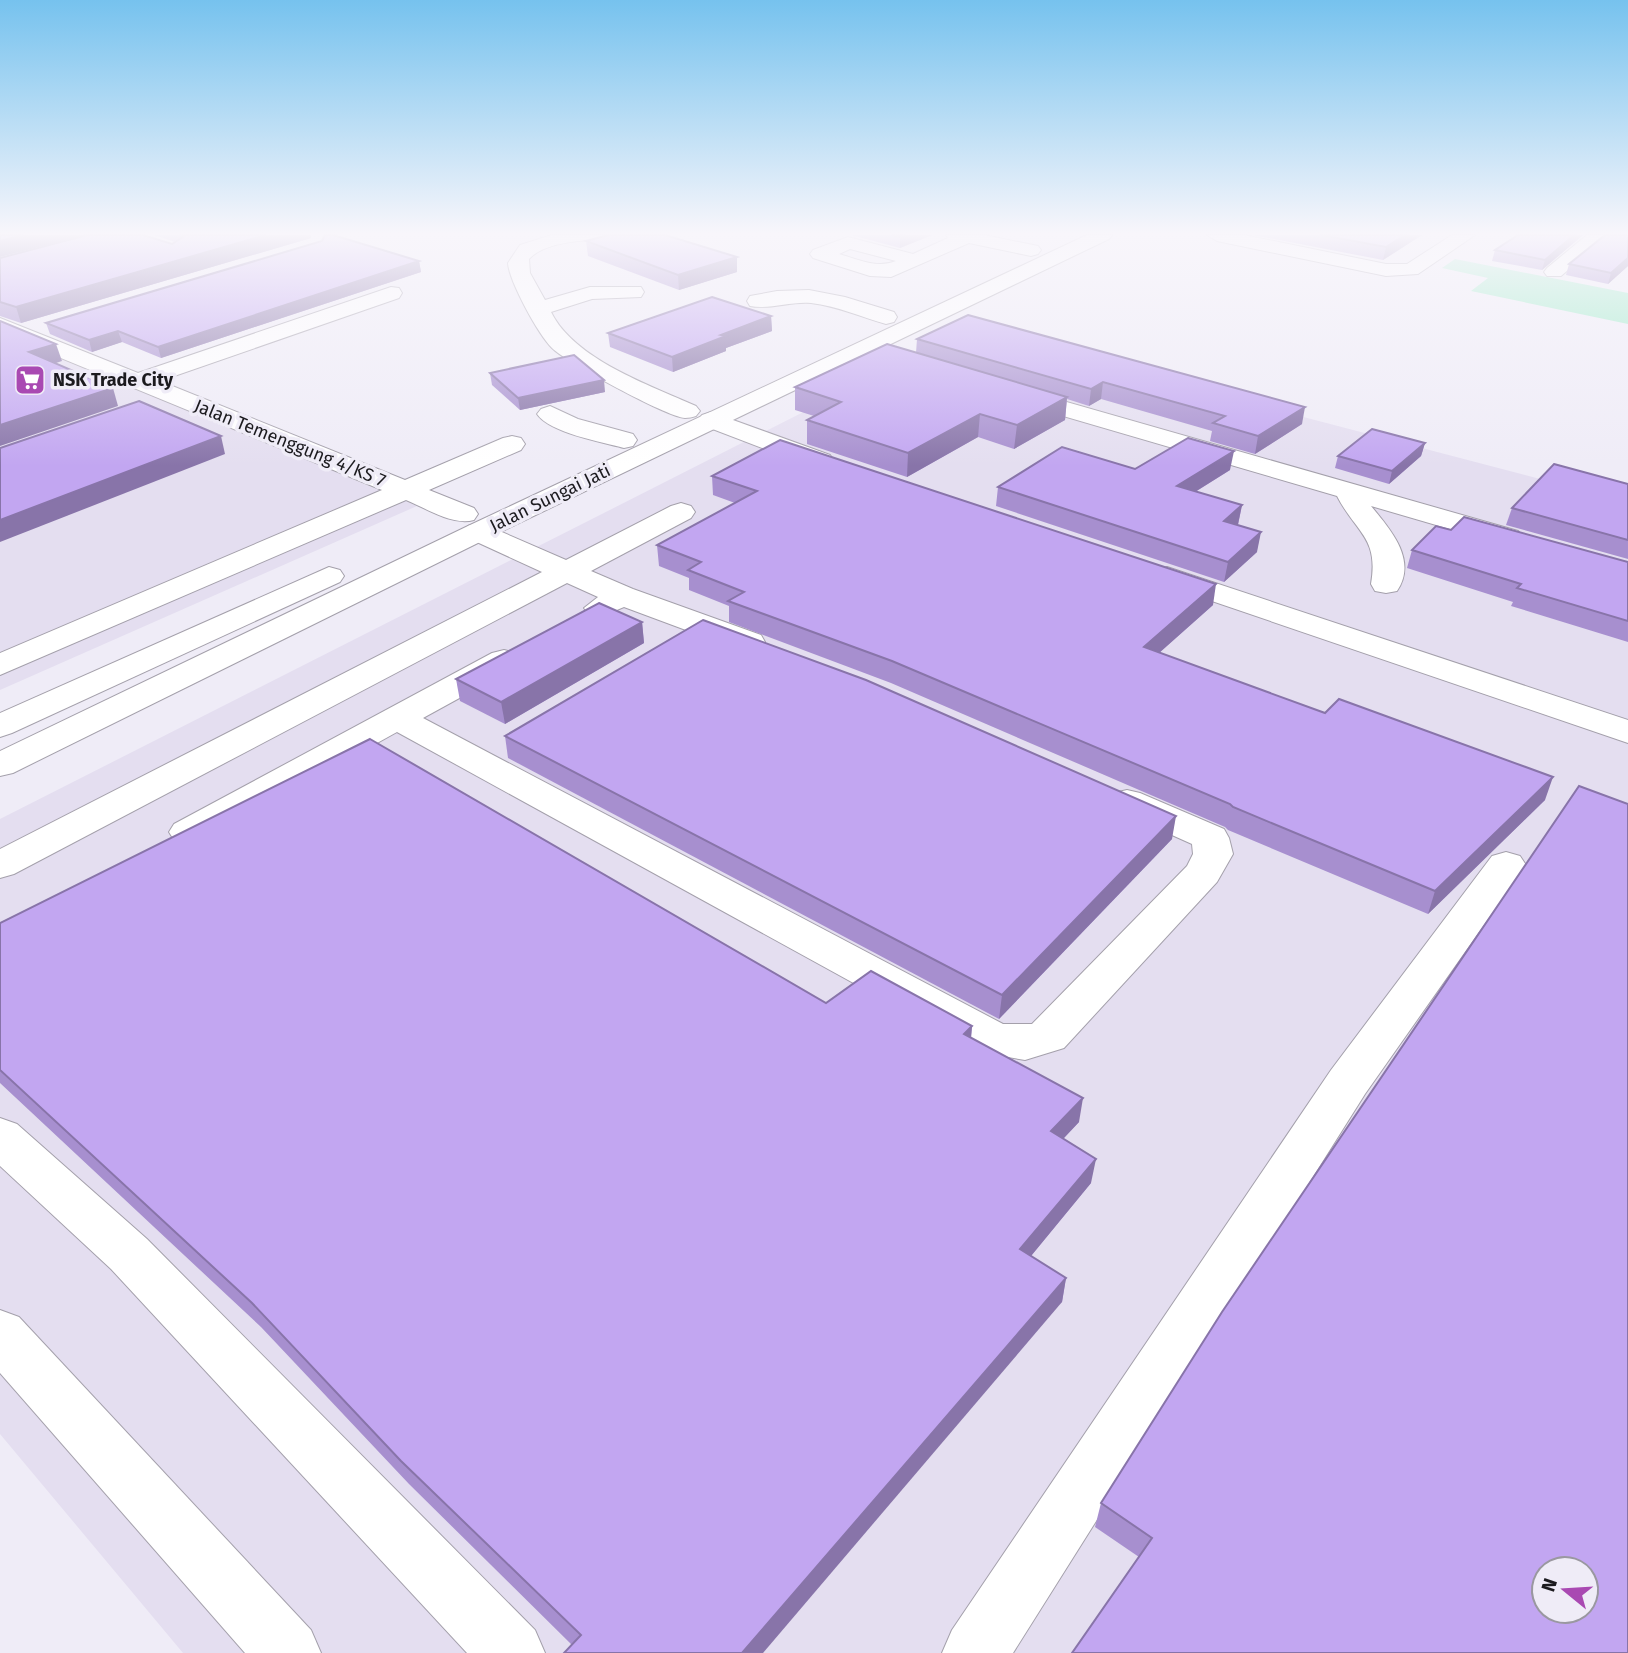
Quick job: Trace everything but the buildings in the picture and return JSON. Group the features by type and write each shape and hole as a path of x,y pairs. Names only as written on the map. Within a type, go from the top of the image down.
{"street":[{"path":"138,381 336,312"},
{"path":"539,312 545,327 569,351 634,387 699,416 853,472"},
{"path":"870,312 886,317"},
{"name":"Jalan Sungai Jati","path":"0,765 471,523 624,440 699,416 897,312"},
{"name":"Jalan Sungai Jati","path":"0,726 471,523 699,416 860,349 938,312"},
{"path":"7,333 46,326"},
{"path":"7,333 146,407 313,473 391,495"},
{"name":"Jalan Temenggung 4/KS 7","path":"7,333 138,381 391,495 471,523 622,596 779,653"},
{"path":"860,349 900,360"},
{"path":"992,388 1535,545"},
{"path":"550,414 569,424 624,440"},
{"path":"0,665 512,444"},
{"path":"743,464 777,446"},
{"path":"1349,493 1355,506 1382,542 1389,560 1385,584"},
{"path":"0,865 681,512"},
{"path":"1141,568 1628,732"},
{"path":"567,626 622,596"},
{"path":"670,645 704,624"},
{"path":"162,846 533,644"},
{"path":"397,718 995,1040 1025,1044 1048,1036 1203,873 1213,854 1210,838 1096,787"},
{"path":"475,760 509,739"},
{"path":"975,1653 1348,1082 1506,865"},
{"path":"0,1137 129,1254 512,1653"},
{"path":"0,1334 288,1653"}],"shaded area":[{"path":"967,329 1628,502 1628,1653 183,1653 0,1434 0,819"},
{"path":"0,332 417,506 0,690"}],"green space":[{"path":"1572,312 1628,312 1628,324"}],"place":[{"name":"NSK Trade City","path":"30,380"}]}
